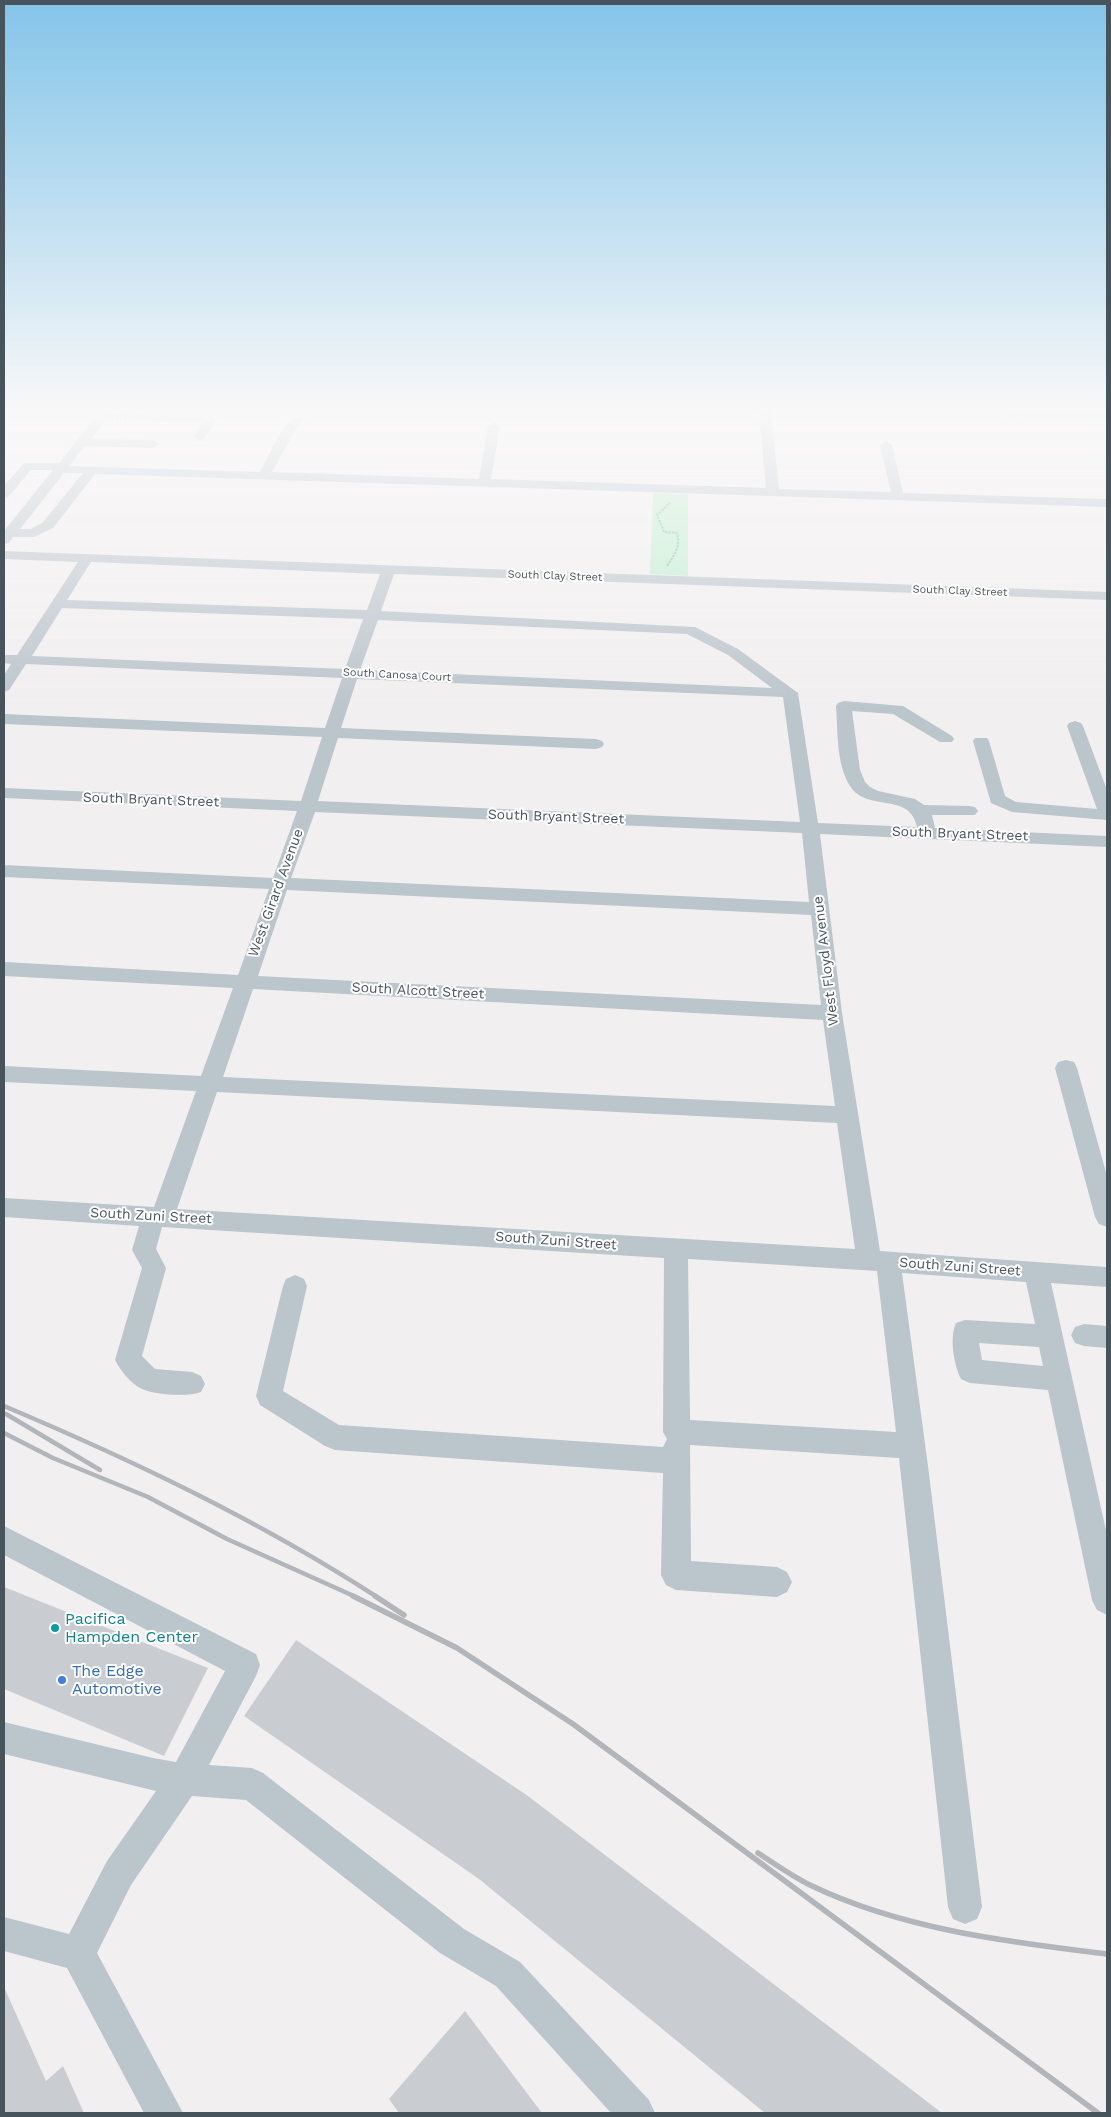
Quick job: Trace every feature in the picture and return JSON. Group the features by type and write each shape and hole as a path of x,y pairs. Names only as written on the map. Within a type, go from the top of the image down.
{"street":[{"path":"7,536 26,512"},
{"path":"7,536 34,533 48,526 59,512"},
{"name":"South Clay Street","path":"4,555 1107,596"},
{"path":"4,687 87,558"},
{"name":"West Girard Avenue","path":"192,1384 149,1380 128,1360 154,1268 144,1250 208,1085 308,806 351,673 389,569"},
{"path":"57,604 372,615 690,630 733,652 790,693"},
{"name":"South Canosa Court","path":"4,659 790,693"},
{"name":"West Floyd Avenue","path":"790,693 810,828 832,1013 847,1116 878,1261 911,1446 965,1907"},
{"path":"927,833 922,814 914,805 871,794 856,783 851,766 844,706 898,709 946,739"},
{"path":"4,719 596,744"},
{"path":"981,741 996,799 1012,807 1107,814 1075,726"},
{"name":"South Bryant Street","path":"4,793 1107,840"},
{"path":"918,810 970,811"},
{"path":"4,871 820,909"},
{"name":"South Alcott Street","path":"4,969 832,1013"},
{"path":"1066,1068 1107,1217"},
{"path":"4,1074 847,1116"},
{"name":"South Zuni Street","path":"4,1208 676,1248 1107,1277"},
{"path":"676,1248 676,1575 777,1582"},
{"path":"1036,1272 1107,1600"},
{"path":"295,1286 269,1396 335,1437 676,1461"},
{"path":"1050,1336 965,1331 970,1371 1059,1379"},
{"path":"677,1432 911,1446"},
{"path":"4,1540 245,1665 184,1779 119,1873 78,1954"},
{"path":"4,1738 153,1774 184,1779 252,1784 452,1941 508,1974 636,2113"},
{"path":"4,1934 78,1954 164,2113"}],"path":[{"path":"661,512 657,515 664,532 677,533 679,540 679,549 667,566 668,580"}],"green space":[{"path":"652,512 688,512 688,576 650,574"}],"building":[{"name":"Pacifica Hampden Center","path":"4,1587 208,1668 164,1756 4,1689"},
{"path":"296,1640 528,1796 942,2113 765,2113 479,1879 244,1716"},
{"path":"4,1987 46,2081 63,2066 84,2113 4,2113"},
{"path":"465,2011 542,2113 399,2113 389,2099"}],"railway":[{"path":"4,1406 100,1448 195,1493 333,1569 377,1597"},
{"path":"6,1414 100,1470"},
{"path":"4,1433 53,1458 148,1497 227,1539 356,1597"},
{"path":"353,1596 457,1648 573,1724 1098,2113"},
{"path":"375,1596 404,1615"},
{"path":"758,1853 810,1885 881,1913 955,1932 1107,1954"}],"place":[{"name":"Pacifica Hampden Center","path":"55,1628"},
{"name":"The Edge Automotive","path":"62,1680"}]}
